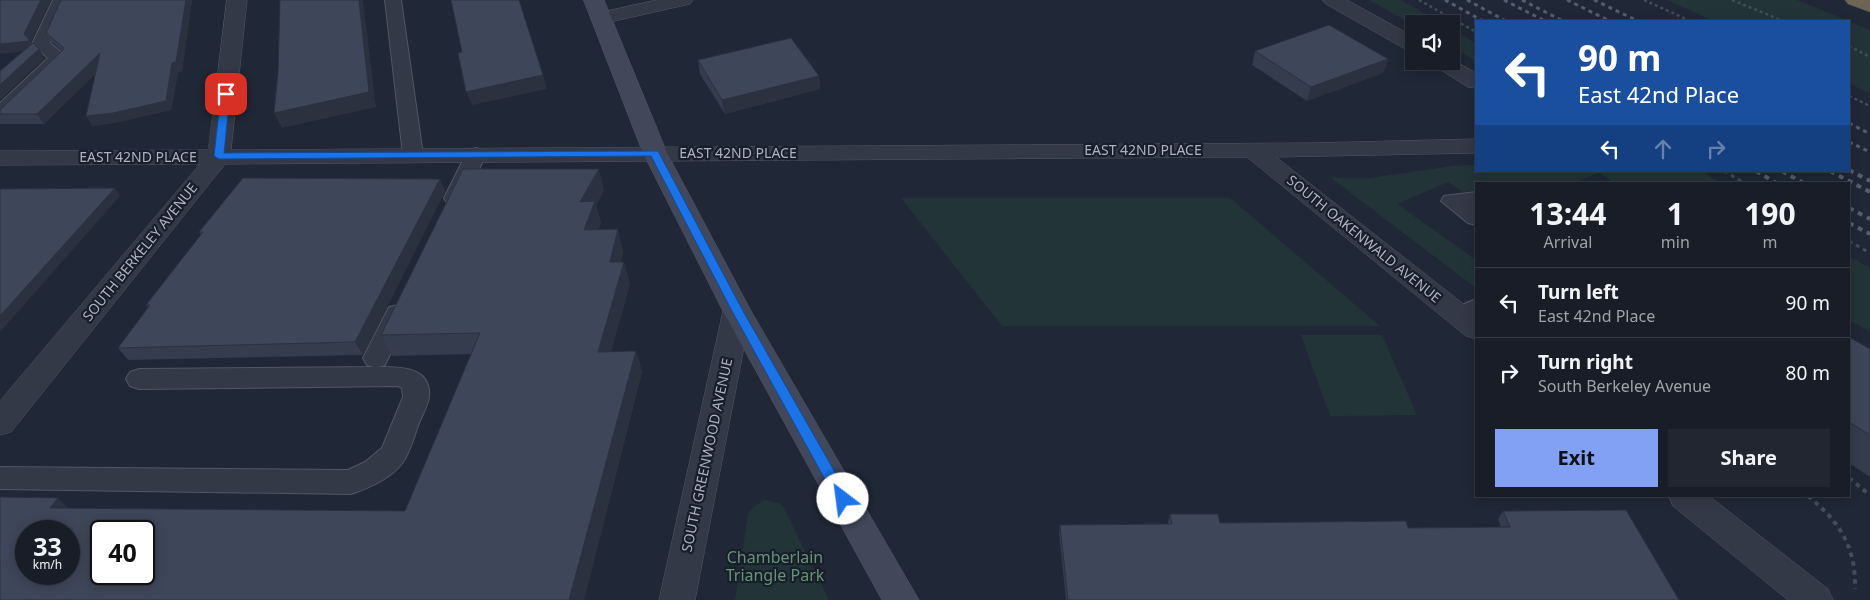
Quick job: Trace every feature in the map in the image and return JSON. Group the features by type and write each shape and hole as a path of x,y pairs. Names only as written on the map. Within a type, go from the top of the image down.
{"highway":[{"path":"1854,0 1870,6"}],"street":[{"path":"219,156 236,0"},
{"path":"684,0 597,9 655,153 737,311 901,600"},
{"path":"1333,0 1405,41"},
{"path":"1455,70 1475,81"},
{"name":"EAST 42ND PLACE","path":"0,158 1418,149 1475,146"},
{"name":"SOUTH OAKENWALD AVENUE","path":"1251,149 1470,317"},
{"name":"SOUTH BERKELEY AVENUE","path":"0,423 219,156"},
{"name":"SOUTH GREENWOOD AVENUE","path":"677,600 737,311"},
{"path":"1686,497 1815,600"}],"lane":[{"path":"0,113 59,58 41,44 61,0"},
{"path":"393,0 413,155"},
{"path":"445,217 476,154"},
{"path":"1475,199 1452,201 1475,217"},
{"path":"376,358 406,296"},
{"path":"0,478 351,482 375,470 393,455 416,397 414,384 404,376 139,379"}],"path":[{"path":"1419,0 1475,31"},
{"path":"1644,0 1688,20"},
{"path":"1732,0 1781,20"},
{"path":"1850,47 1870,57"},
{"path":"1850,96 1870,106"},
{"path":"1726,172 1743,182"},
{"path":"1850,242 1870,253"},
{"path":"1850,479 1870,495"},
{"path":"1809,497 1818,504 1844,535 1855,562 1855,589"}],"green space":[{"path":"1369,0 1401,0 1427,15 1405,15 1405,20"},
{"path":"1667,0 1797,0 1847,20 1712,20"},
{"path":"1850,21 1870,30 1870,93 1850,84"},
{"path":"1460,34 1475,42 1475,60 1460,51"},
{"path":"1475,165 1475,172 1703,172 1720,182 1614,182 1599,173 1576,182 1475,182 1475,191 1463,192 1448,182 1397,204 1475,259 1475,287 1331,178 1370,178 1454,166"},
{"path":"901,198 1230,198 1380,326 1002,326"},
{"path":"1850,257 1870,268 1870,332 1850,321"},
{"path":"1301,335 1382,335 1417,415 1330,416"},
{"name":"Chamberlain Triangle Park","path":"764,500 779,503 784,508 829,600 735,600 748,514 752,508"}],"building":[{"path":"0,0 41,0 24,34 30,41 0,44"},
{"path":"61,0 186,0 176,62 172,63 166,101 113,113 86,116 100,53 37,114 0,114 0,109 63,50 63,47 46,33"},
{"path":"280,0 359,0 369,92 274,113 278,73"},
{"path":"451,0 519,0 543,75 466,92 458,53 462,52"},
{"path":"1329,25 1388,59 1311,87 1255,51"},
{"path":"791,38 819,76 722,100 698,60"},
{"path":"33,43 39,49 0,85 0,71"},
{"path":"463,169 599,169 580,202 595,201 584,230 618,229 610,262 624,262 598,352 636,351 569,600 0,600 0,497 58,498 50,508 405,511 480,333 381,335"},
{"path":"243,178 440,179 355,342 118,348 150,305 146,305 203,232 199,232"},
{"path":"115,188 0,316 0,189"},
{"path":"1850,338 1870,349 1870,435 1850,423"},
{"path":"1626,510 1679,600 1068,600 1060,525 1172,524 1170,514 1218,514 1220,523 1406,521 1408,528 1510,527 1503,511"}],"railway":[{"path":"1445,0 1481,20"},
{"path":"1467,0 1504,20"},
{"path":"1504,0 1543,20"},
{"path":"1522,0 1561,20"},
{"path":"1567,0 1608,20"},
{"path":"1594,0 1636,20"},
{"path":"1850,124 1870,134"},
{"path":"1850,142 1870,152"},
{"path":"1850,171 1870,181"},
{"path":"1758,172 1775,182"},
{"path":"1784,172 1801,182"},
{"path":"1832,172 1870,192"},
{"path":"1850,209 1870,219"},
{"path":"1850,224 1870,234"}],"route":[{"path":"226,94 219,156 655,153 737,311 843,499"}]}
